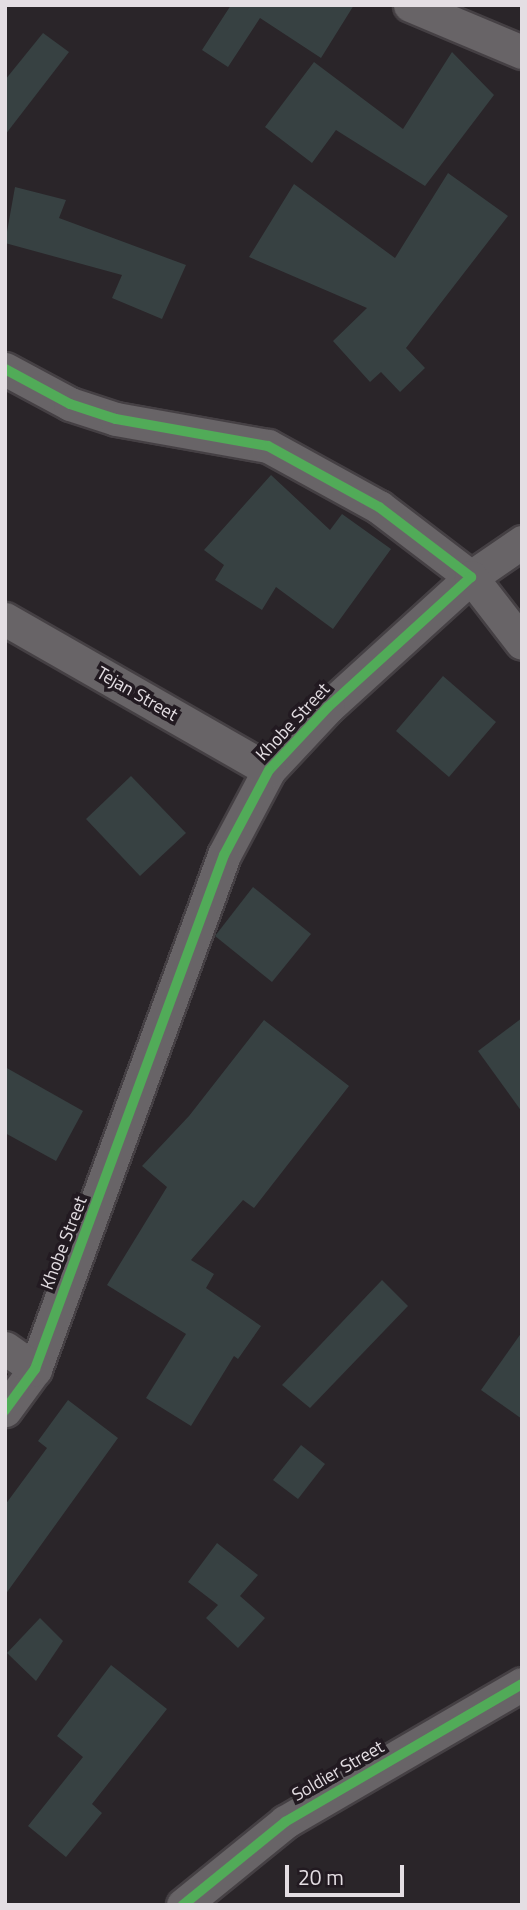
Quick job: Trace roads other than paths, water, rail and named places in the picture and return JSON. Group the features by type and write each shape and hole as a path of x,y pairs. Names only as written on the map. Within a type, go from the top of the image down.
{"street":[{"path":"410,5 522,52"},
{"path":"5,369 69,404 116,419 268,446 379,507 471,577 522,643"},
{"name":"Khobe Street","path":"5,1410 35,1369 224,855 270,770 328,707 471,577 522,542"},
{"name":"Tejan Street","path":"5,619 270,770"},
{"path":"5,1348 35,1369"},
{"name":"Soldier Street","path":"183,1905 285,1822 522,1684"}]}
